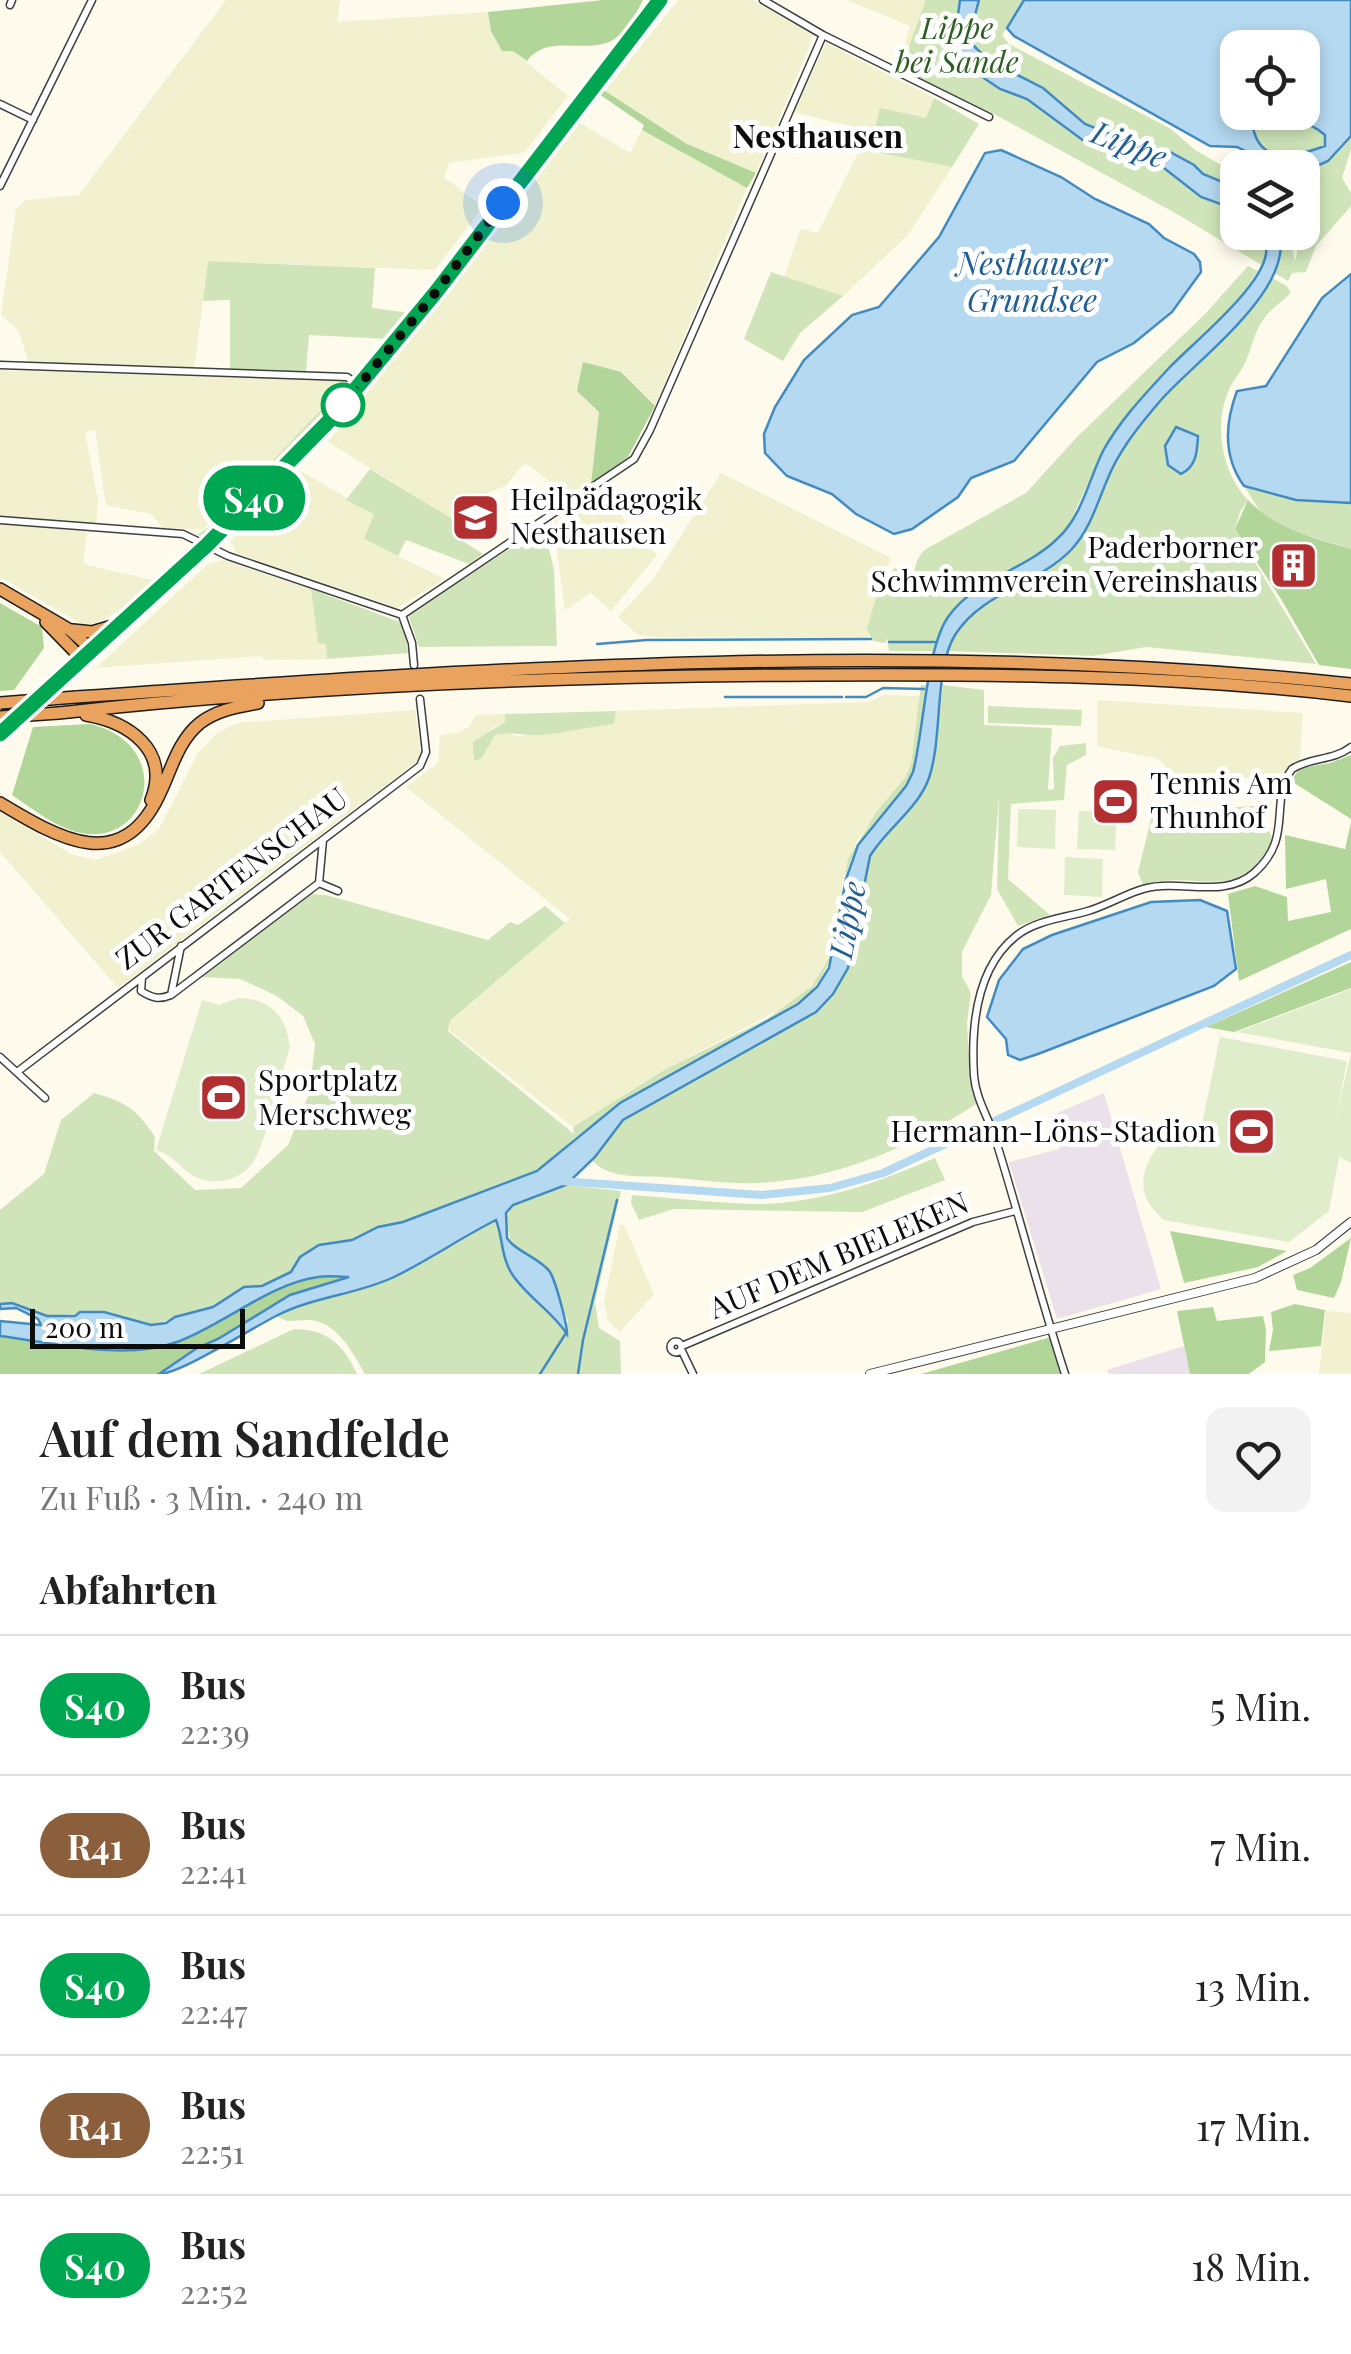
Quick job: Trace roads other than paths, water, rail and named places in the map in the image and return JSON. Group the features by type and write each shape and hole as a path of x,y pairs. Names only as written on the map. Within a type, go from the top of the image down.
{"highway":[{"path":"0,592 70,630 92,632 122,623"},
{"path":"0,592 40,617 87,655"},
{"path":"70,630 87,655"},
{"path":"0,703 442,673 654,665 998,663 1156,668 1351,684"},
{"path":"0,717 306,693 559,680 877,674 1147,680 1351,696"},
{"path":"0,803 68,840 97,845 113,842 138,828 151,811 176,756 196,726 222,710 306,693"},
{"path":"0,794 57,832 82,840 112,839 137,824 154,792 153,762 143,741 118,723 63,712"}],"main road":[{"path":"0,734 207,545 296,457 360,386 660,0"}],"street":[{"path":"0,186 92,0"},
{"path":"764,0 823,35 989,117"},
{"path":"402,615 634,459 823,35"},
{"path":"0,104 32,120"},
{"path":"0,366 346,377 360,386"},
{"path":"0,520 184,534 228,556 402,615"},
{"path":"402,615 412,643 414,665"},
{"name":"ZUR GARTENSCHAU","path":"17,1072 424,760 420,698"},
{"path":"1064,1374 974,1077 975,1016 989,974 1015,937 1034,926 1156,885 1213,887 1244,880 1265,862 1277,842 1284,791 1292,769 1304,762 1342,754 1351,747"},
{"path":"142,976 141,991 161,999 171,995 319,884 324,840"},
{"path":"319,884 338,891"},
{"path":"171,995 181,946"},
{"path":"0,1057 45,1098"},
{"name":"AUF DEM BIELEKEN","path":"693,1374 682,1347 973,1222 1015,1211"},
{"path":"870,1374 1256,1278 1316,1250 1351,1222"}],"water":[{"name":"Lippe","path":"960,0 979,0 970,34 973,45 988,60 1043,88 1085,124 1170,152 1220,181 1220,204 1201,197 1160,165 1124,158 1088,144 1027,99 1000,89 963,64 954,43"},
{"path":"1024,0 1351,0 1351,136 1320,165 1320,150 1312,150 1325,146 1325,135 1318,130 1320,30 1220,30 1220,130 1254,130 1266,150 1210,146 1014,36 1007,28"},
{"name":"Nesthauser Grundsee","path":"1001,150 1149,224 1164,238 1194,254 1201,272 1172,312 1134,343 1097,362 1014,461 971,478 958,497 912,529 894,534 856,514 832,494 787,476 765,453 764,434 775,407 804,360 852,315 879,307 939,237 985,153"},
{"name":"Lippe","path":"1266,250 1280,250 1272,278 1258,301 1134,433 1112,469 1090,522 1071,550 980,608 955,635 944,666 929,778 918,799 870,856 848,968 833,994 816,1012 623,1120 595,1157 566,1185 513,1205 506,1213 507,1238 550,1272 567,1334 512,1274 496,1220 394,1277 291,1309 169,1372 159,1374 290,1295 349,1277 318,1277 283,1287 194,1335 156,1347 89,1349 0,1336 0,1321 41,1325 38,1319 16,1308 0,1309 0,1304 12,1303 47,1316 104,1312 151,1325 213,1307 244,1287 262,1286 291,1272 300,1257 319,1245 352,1240 378,1227 403,1222 537,1171 620,1103 798,1004 817,987 829,968 846,879 858,845 913,772 930,669 948,617 972,593 1045,549 1066,529 1103,451 1125,418 1240,298"},
{"path":"1351,274 1351,503 1296,500 1244,486 1232,463 1228,440 1237,391 1266,386 1322,298"},
{"path":"1176,427 1198,436 1193,462 1181,474 1168,465 1165,446"},
{"path":"1200,900 1227,911 1236,969 1214,986 1038,1054 1020,1060 1008,1055 1006,1039 987,1017 999,980 1023,949 1052,935 1151,902"}],"waterway":[{"path":"597,644 647,640 871,639"},
{"path":"889,642 937,642"},
{"path":"846,697 866,697 883,688 924,689"},
{"path":"725,697 842,697"},
{"path":"560,1181 761,1195 830,1188 883,1173 1351,955"},
{"path":"578,1374 617,1200"},
{"path":"540,1374 566,1333"}],"place":[{"name":"Heilpädagogik Nesthausen","path":"475,517"},
{"name":"Paderborner Schwimmverein Vereinshaus","path":"1293,565"},
{"name":"Tennis Am Thunhof","path":"1115,801"},
{"name":"Sportplatz Merschweg","path":"223,1098"},
{"name":"Hermann-Löns-Stadion","path":"1251,1132"}],"district":[{"name":"Nesthausen","path":"818,137"}],"park label":[{"name":"Lippe bei Sande","path":"957,46"}]}
